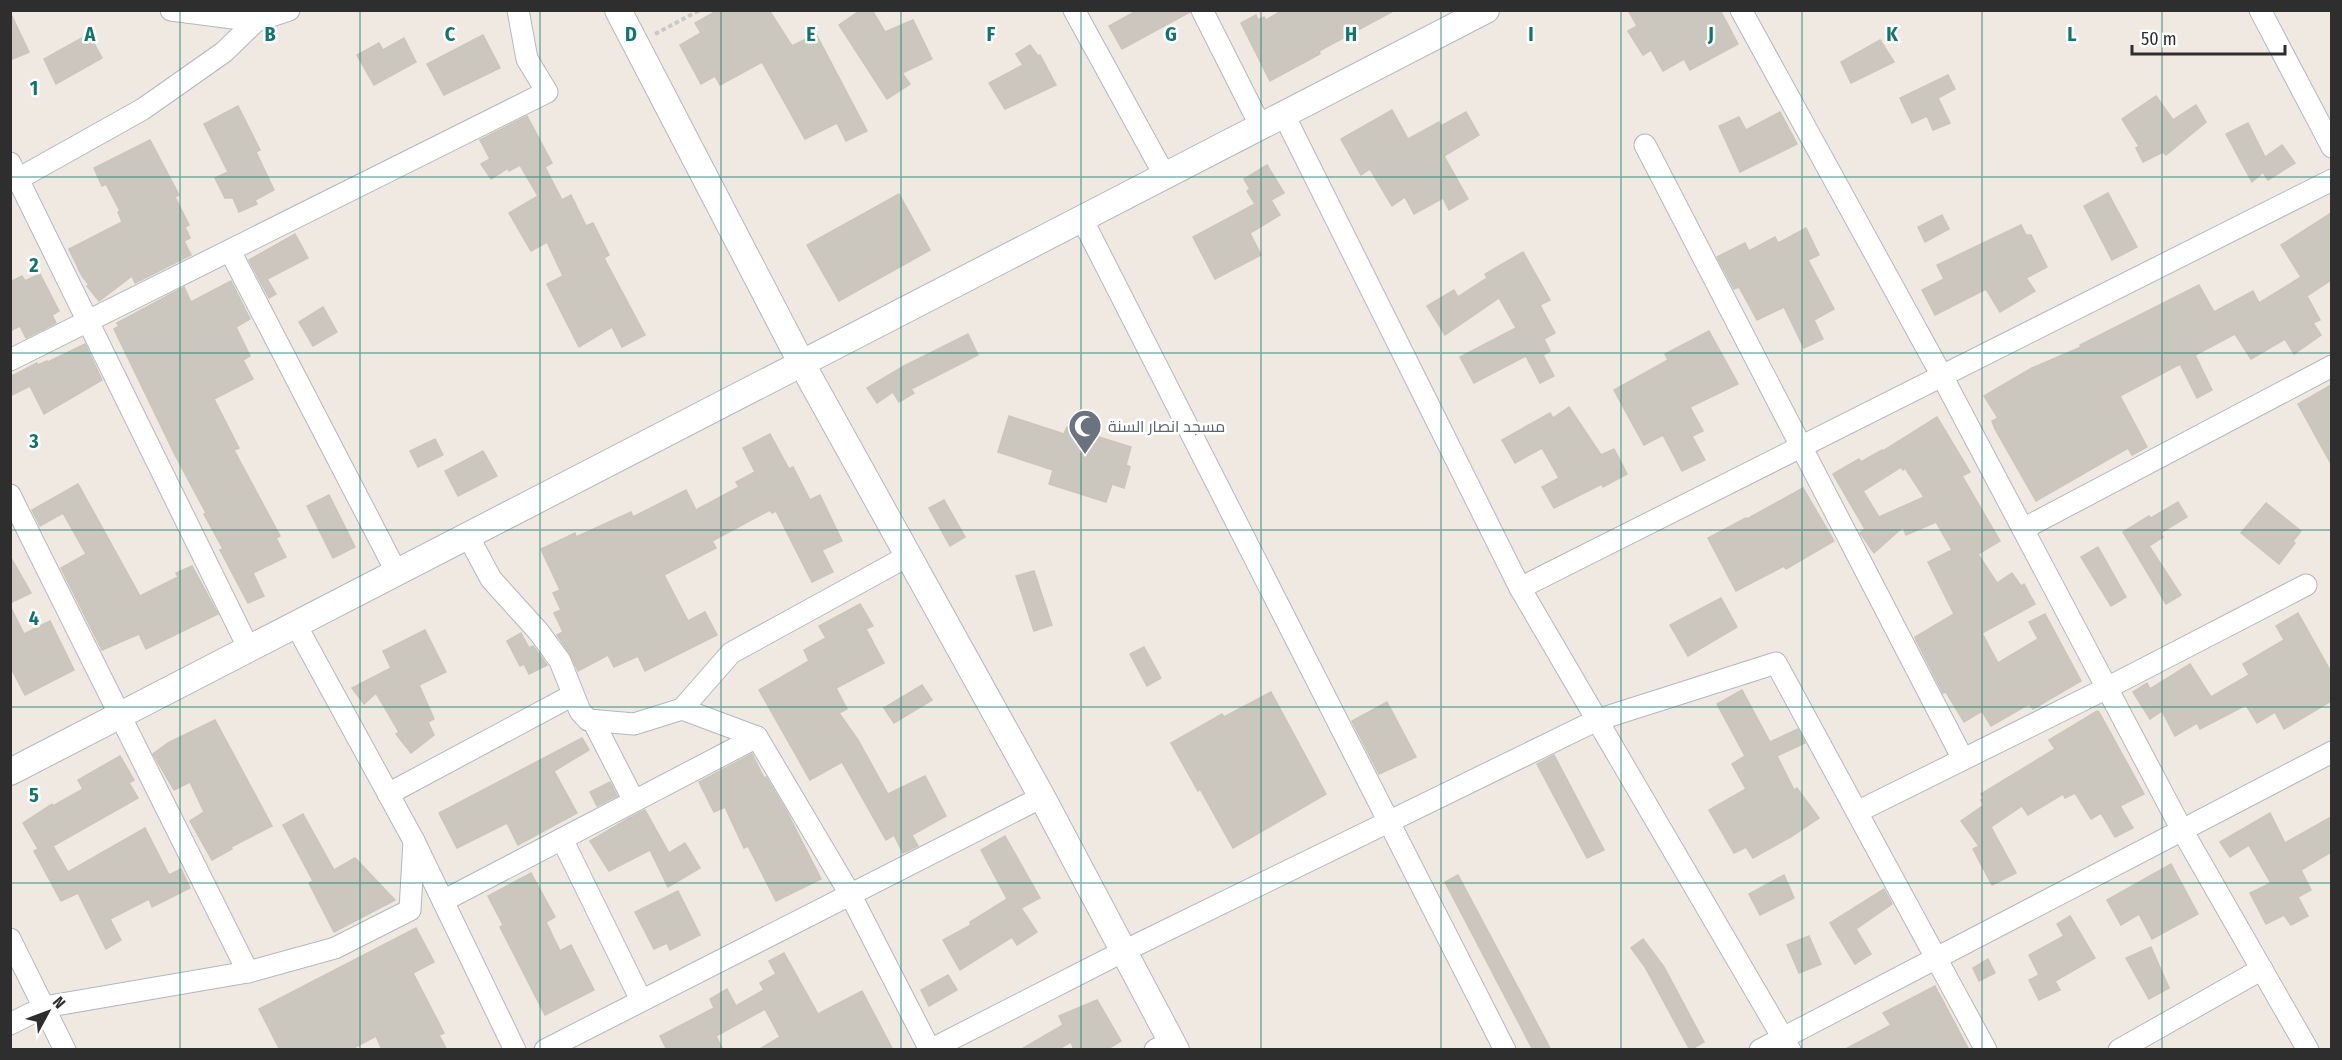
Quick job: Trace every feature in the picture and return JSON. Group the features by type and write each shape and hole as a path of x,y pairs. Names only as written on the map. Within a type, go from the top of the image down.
{"street":[{"path":"171,10 256,21"},
{"path":"249,649 14,171 143,108 224,52 256,21 289,10"},
{"path":"10,360 547,92 527,59 518,10"},
{"path":"618,10 802,364 1042,797 1124,951 1167,1047"},
{"path":"1074,10 1165,176"},
{"path":"1202,10 1261,127"},
{"path":"10,772 1486,10"},
{"path":"1742,10 1942,376 2182,830 2308,1050"},
{"path":"2260,10 2331,147"},
{"path":"1284,115 1520,588 1787,1043"},
{"path":"1645,145 1963,759"},
{"path":"1520,588 2331,180"},
{"path":"1082,219 1505,1050"},
{"path":"230,251 397,573"},
{"path":"2023,529 2331,366"},
{"path":"10,495 248,972"},
{"path":"468,536 491,579 538,631 560,661 580,711 592,721 634,724 682,710 731,653 909,556"},
{"path":"1857,812 2107,688 2306,585"},
{"path":"296,625 414,841 515,1050"},
{"path":"682,710 757,737 850,894 930,1050 1124,951 1598,720 1776,663 1986,1050"},
{"path":"388,794 573,695"},
{"path":"592,721 634,801"},
{"path":"443,901 757,737"},
{"path":"1760,1050 1787,1043 1937,957 2331,752"},
{"path":"544,1050 1042,797"},
{"path":"562,839 641,1000"},
{"path":"10,1024 44,1007 248,972 335,948 410,910 414,841"},
{"path":"10,939 65,1050"},
{"path":"2125,1048 2262,969"}],"path":[{"path":"636,44 700,10"}],"building":[{"path":"718,10 769,10 792,46 816,34 867,131 846,141 837,123 805,139 762,62 720,85 715,76 701,84 680,45 701,33 695,23"},
{"path":"861,10 872,10 885,32 913,20 932,59 902,73 910,84 887,99 839,25"},
{"path":"1138,10 1189,10 1190,12 1122,49 1109,26"},
{"path":"1283,10 1395,10 1319,51 1320,54 1270,81 1241,23 1256,15 1258,20 1264,17 1266,20"},
{"path":"1628,10 1720,10 1738,44 1690,70 1684,59 1663,71 1651,50 1643,55 1628,31 1637,26"},
{"path":"10,12 29,52 10,60"},
{"path":"89,34 102,58 56,84 44,59"},
{"path":"483,35 500,68 444,95 427,64"},
{"path":"404,38 416,62 374,85 357,55 379,43 383,50"},
{"path":"1880,40 1894,62 1851,83 1841,62"},
{"path":"1030,45 1038,56 1040,55 1056,85 1005,109 989,83 1023,65 1016,54"},
{"path":"1948,75 1955,89 1938,98 1950,123 1933,130 1927,116 1912,123 1900,98"},
{"path":"2156,96 2173,120 2196,105 2206,122 2166,155 2163,152 2143,162 2136,148 2139,146 2122,119"},
{"path":"238,106 260,150 256,152 274,190 255,200 257,204 239,212 233,198 225,198 215,178 228,172 204,124"},
{"path":"1392,110 1408,139 1439,122 1441,126 1466,112 1479,135 1444,156 1468,199 1449,210 1443,198 1414,214 1405,197 1392,206 1370,169 1361,175 1341,139"},
{"path":"1780,112 1797,144 1740,172 1719,126 1739,117 1746,130"},
{"path":"527,116 552,163 545,167 562,200 571,195 586,226 593,223 609,255 604,258 645,335 622,347 612,327 579,347 547,284 563,276 547,242 531,251 509,213 538,196 520,165 509,171 508,168 491,179 481,164 490,159 480,140"},
{"path":"2248,123 2265,157 2282,145 2295,163 2268,180 2263,172 2252,182 2226,134"},
{"path":"150,140 179,195 175,197 189,225 185,227 190,238 184,241 191,255 135,283 132,276 99,301 87,286 89,285 69,249 122,222 118,212 120,211 106,184 102,186 94,168"},
{"path":"1267,165 1284,193 1271,200 1280,215 1250,233 1261,255 1215,279 1193,237 1255,204 1247,191 1250,189 1244,179"},
{"path":"2108,193 2137,247 2112,260 2084,206"},
{"path":"899,194 930,250 839,301 807,245"},
{"path":"2331,213 2331,280 2307,296 2320,320 2313,323 2321,335 2294,354 2285,339 2251,359 2235,334 2195,355 2212,390 2197,398 2180,364 2120,396 2147,447 2132,455 2128,448 2036,501 1995,429 1992,421 1998,418 1984,396 2032,368 2081,347 2080,345 2199,285 2214,312 2253,291 2259,303 2301,277 2281,245"},
{"path":"1942,215 1949,229 1925,242 1918,227"},
{"path":"2021,225 2026,235 2031,235 2047,267 2026,278 2035,291 2000,312 1986,289 1935,315 1922,290 1944,279 1937,265"},
{"path":"1806,228 1819,255 1808,260 1834,309 1814,320 1823,339 1804,348 1784,307 1757,320 1739,287 1734,289 1717,257 1745,243 1749,251 1775,237 1778,243"},
{"path":"295,234 308,258 267,279 276,294 269,298 249,260"},
{"path":"1523,252 1550,300 1540,305 1555,333 1544,339 1550,351 1543,355 1554,376 1540,383 1526,356 1474,383 1460,357 1516,328 1499,298 1445,335 1427,306 1454,290 1458,297 1487,278 1485,274"},
{"path":"40,274 59,311 52,315 56,323 26,338 20,326 10,331 10,282 22,276 25,281"},
{"path":"231,281 250,319 236,327 250,356 243,360 253,379 214,399 239,448 234,450 280,536 276,538 286,557 253,573 264,596 248,603 220,550 223,549 204,514 206,513 114,329 119,326 117,323 184,287 191,302"},
{"path":"323,307 337,332 313,346 299,322"},
{"path":"1709,331 1738,384 1690,407 1703,431 1692,436 1705,460 1682,471 1663,435 1644,445 1614,390 1668,360 1665,354"},
{"path":"968,334 978,355 911,389 914,393 899,402 893,392 877,403 867,388 904,366"},
{"path":"85,344 102,380 44,414 30,386 10,396 10,377 37,363 38,365 48,362"},
{"path":"2331,385 2331,464 2298,404"},
{"path":"1569,407 1601,455 1614,449 1627,474 1554,508 1542,487 1559,478 1542,448 1515,463 1502,440 1550,413 1553,418"},
{"path":"1009,416 1064,434 1067,427 1131,447 1126,465 1130,467 1124,488 1112,484 1106,502 1049,484 1053,470 998,452"},
{"path":"1937,417 1970,472 1962,476 2000,541 1978,554 1997,583 2012,573 2021,586 2024,584 2035,604 1982,633 1998,663 2038,639 2029,622 2045,614 2081,681 2033,709 2029,704 1991,726 1982,711 1964,722 1946,692 1943,693 1915,637 1954,614 1928,562 1952,550 1936,522 1906,535 1903,527 1874,553 1860,533 1865,529 1833,474 1859,459 1861,462","holes":["1901,467 1903,470 1905,468 1924,497 1879,517 1863,491"]},
{"path":"770,434 789,469 793,467 810,500 820,495 842,541 822,550 833,572 812,582 776,511 772,513 770,510 712,541 716,548 664,575 688,621 705,612 717,635 645,671 638,656 614,667 608,655 578,671 557,635 563,632 554,613 561,610 553,593 560,590 541,549 575,533 576,537 631,512 633,517 686,490 696,510 739,487 736,482 755,472 743,448"},
{"path":"435,439 443,455 418,467 410,451"},
{"path":"483,451 497,476 458,496 445,471"},
{"path":"78,484 140,596 178,577 176,573 192,566 218,614 146,649 139,634 102,650 61,568 86,554 63,513 40,526 32,510"},
{"path":"1803,488 1834,541 1786,569 1784,566 1736,591 1708,538"},
{"path":"329,495 355,547 333,558 307,506"},
{"path":"944,500 965,537 950,546 929,508"},
{"path":"2178,502 2187,517 2160,533 2163,537 2149,546 2181,595 2166,604 2123,532"},
{"path":"2266,503 2301,531 2279,564 2241,533"},
{"path":"2098,547 2126,597 2111,606 2081,557"},
{"path":"10,556 31,593 10,603"},
{"path":"1034,571 1052,625 1034,631 1016,576"},
{"path":"1721,598 1737,627 1688,656 1670,625"},
{"path":"860,604 873,626 866,629 884,663 836,688 847,709 839,713 858,740 888,794 925,776 946,816 912,835 918,846 903,853 894,835 886,840 842,762 810,780 759,690 809,661 804,650 826,638 819,626"},
{"path":"10,606 24,634 50,621 74,670 25,695 10,666"},
{"path":"2298,613 2331,672 2331,701 2284,729 2275,712 2257,723 2246,705 2200,729 2197,723 2175,736 2162,711 2150,719 2133,692 2147,683 2150,689 2190,664 2211,697 2249,675 2243,664 2284,640 2276,626"},
{"path":"425,630 446,672 419,685 434,719 428,722 434,735 411,753 396,734 399,732 376,693 364,704 352,688 391,668 383,651"},
{"path":"521,633 529,648 533,646 547,665 529,674 524,664 520,666 507,641"},
{"path":"1144,647 1161,678 1147,686 1130,654"},
{"path":"922,685 932,700 894,723 884,708"},
{"path":"1742,690 1770,742 1798,729 1805,743 1777,756 1794,790 1797,788 1819,818 1753,858 1746,847 1734,853 1709,810 1746,789 1732,764 1745,756 1717,704"},
{"path":"1271,692 1326,794 1233,848 1171,743 1222,714 1224,717"},
{"path":"1387,702 1416,757 1379,774 1352,721"},
{"path":"2097,711 2144,794 2120,806 2133,828 2115,837 2101,813 2091,819 2075,793 2065,798 2063,794 2028,815 2022,806 1991,827 2016,873 1992,885 1973,849 1979,846 1961,821 1984,805 1981,800 1984,798 1981,794 2055,749 2049,740"},
{"path":"215,720 272,826 231,847 232,849 212,860 190,821 204,812 190,782 174,790 153,754 168,743"},
{"path":"582,738 589,750 554,771 577,813 518,845 507,823 457,848 439,813"},
{"path":"752,754 764,778 766,777 787,812 821,879 776,901 748,846 744,848 725,807 714,812 699,782"},
{"path":"1554,755 1604,850 1587,858 1537,764"},
{"path":"120,756 134,780 129,783 138,798 53,846 68,872 145,828 169,875 181,869 190,888 152,907 149,899 110,919 121,940 106,949 78,893 61,901 34,851 38,849 23,823 52,804 53,806 83,789 78,780"},
{"path":"610,782 617,796 597,806 590,792"},
{"path":"645,810 669,853 685,843 700,868 668,887 650,850 609,871 590,841 631,817 635,820 633,816"},
{"path":"2270,813 2285,843 2331,817 2331,852 2301,870 2311,890 2298,897 2308,916 2291,925 2284,915 2266,924 2250,893 2271,883 2249,845 2230,857 2220,842"},
{"path":"303,814 334,870 355,858 395,900 334,932 309,883 313,881 283,825"},
{"path":"1005,836 1040,898 1021,908 1037,932 1017,945 1012,937 960,970 943,940 971,925 970,922 1007,899 981,850"},
{"path":"2171,864 2198,914 2152,939 2139,914 2121,925 2107,900"},
{"path":"531,873 555,917 546,922 560,951 571,945 594,990 545,1015 500,927 503,925 488,896"},
{"path":"1458,875 1551,1050 1533,1050 1445,882"},
{"path":"1784,875 1794,898 1760,915 1749,894"},
{"path":"1884,889 1892,904 1856,929 1871,954 1855,964 1830,923"},
{"path":"678,891 700,935 670,950 667,943 654,949 635,912"},
{"path":"2070,916 2095,958 2055,981 2060,990 2039,1000 2029,980 2039,975 2029,955 2064,936 2057,924"},
{"path":"416,928 434,962 413,973 444,1033 439,1035 447,1050 382,1050 376,1036 350,1050 280,1050 259,1009"},
{"path":"1809,936 1821,964 1799,973 1787,945"},
{"path":"1643,939 1664,967 1704,1042 1690,1050 1645,967 1631,948"},
{"path":"2151,947 2169,988 2149,999 2126,958"},
{"path":"784,953 818,1014 862,991 893,1050 758,1050 780,1037 765,1009 716,1036 723,1050 667,1050 660,1036 714,1008 710,999 727,989 736,1006 764,990 760,983 776,974 769,961"},
{"path":"1988,959 1995,973 1979,981 1973,968"},
{"path":"948,975 957,990 929,1006 921,990"},
{"path":"1935,986 1969,1050 1844,1050 1891,1025 1883,1013"},
{"path":"1097,1000 1121,1041 1106,1050 1074,1050 1071,1042 1057,1050 1020,1050 1063,1025 1059,1016"}],"place":[{"name":"مسجد انصار السنة","path":"1085,455"}]}
